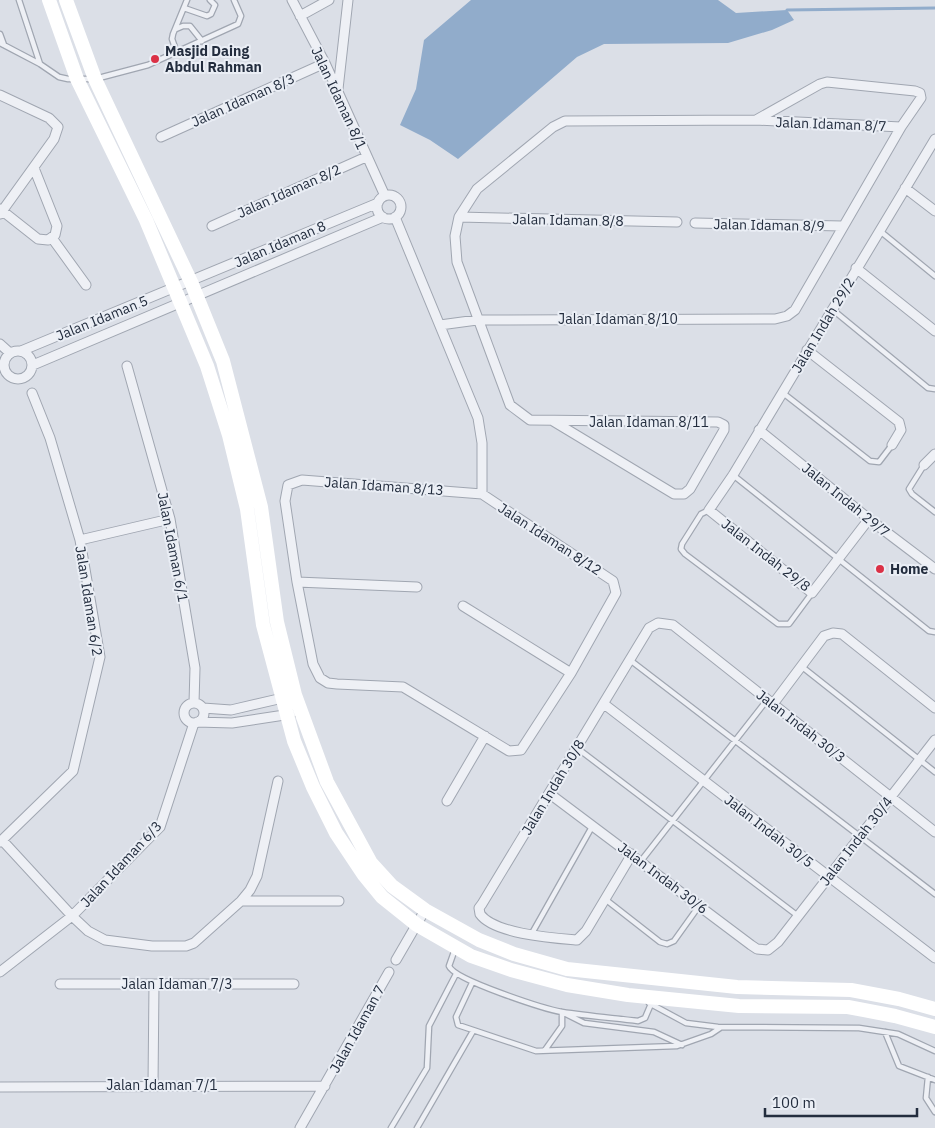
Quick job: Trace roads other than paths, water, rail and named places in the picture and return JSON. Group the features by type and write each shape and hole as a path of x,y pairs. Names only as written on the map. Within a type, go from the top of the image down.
{"main road":[{"path":"49,0 77,79 146,220 183,285"},
{"path":"66,0 95,79 189,299 207,366 229,435 247,509 263,625 288,697 301,712 327,782 371,863 392,886 425,910 479,940 514,954 567,969 737,987 884,989 935,999"},
{"path":"288,697 286,715 294,741 313,787 336,833 364,875 382,897 416,925 471,956 511,970 567,985 615,993 738,1006 848,1007 895,1016 935,1027"},
{"path":"851,990 900,999 935,1009"}],"street":[{"name":"Jalan Idaman 8/1","path":"292,0 325,63 385,196"},
{"path":"300,16 329,0"},
{"path":"338,91 348,0"},
{"name":"Jalan Idaman 8/3","path":"161,137 325,63"},
{"name":"Jalan Idaman 8/7","path":"459,217 477,189 553,127 565,121 756,120 901,127 921,98 920,94 833,81 820,84 756,120"},
{"path":"0,95 49,118 58,127 57,133 34,168 1,211 38,239 43,240 52,238 57,231 57,226 34,168"},
{"path":"842,226 901,127"},
{"name":"Jalan Indah 29/2","path":"709,510 733,475 905,188 932,149 935,138"},
{"name":"Jalan Idaman 8/2","path":"212,226 366,157"},
{"path":"905,188 935,211"},
{"path":"385,196 393,196 399,200 401,208 395,217 389,219 382,217 378,211 378,203 385,196"},
{"name":"Jalan Idaman 8","path":"183,285 378,203"},
{"name":"Jalan Idaman 8","path":"189,299 382,217"},
{"path":"395,217 478,418 482,443 482,494"},
{"path":"459,217 455,236 457,262 477,320"},
{"name":"Jalan Idaman 8/8","path":"459,217 677,222"},
{"name":"Jalan Idaman 8/9","path":"695,223 842,226"},
{"name":"Jalan Idaman 8/10","path":"440,325 477,320 775,319 787,316 795,310 842,226"},
{"path":"52,238 86,286"},
{"path":"288,241 294,254"},
{"path":"856,268 935,331"},
{"name":"Jalan Idaman 5","path":"21,351 183,285"},
{"name":"Jalan Idaman 5","path":"33,365 189,299"},
{"name":"Jalan Idaman 8/11","path":"477,320 510,405 519,414 530,420 718,422 724,425 724,430 690,489 674,494 553,421"},
{"path":"0,344 10,354"},
{"path":"807,350 899,422 902,430 892,445"},
{"path":"21,351 30,356 33,365 29,374 21,379 12,378 3,372 4,361 10,354 21,351"},
{"name":"Jalan Idaman 6/1","path":"127,366 170,519 195,668 194,702"},
{"name":"Jalan Idaman 6/2","path":"1,841 73,771 100,657 80,540 50,438 32,393"},
{"name":"Jalan Indah 29/7","path":"759,430 869,519 935,569"},
{"path":"924,465 935,454"},
{"name":"Jalan Idaman 8/13","path":"297,582 285,501 288,485 302,480 482,494"},
{"name":"Jalan Idaman 8/12","path":"482,494 613,581 616,587 616,593 571,673"},
{"name":"Jalan Indah 29/8","path":"709,510 812,593 869,519"},
{"path":"80,540 170,519"},
{"path":"417,587 297,582 313,664 320,678 328,683 337,684 403,687 509,751 517,752 524,747 571,673 463,606"},
{"name":"Jalan Indah 30/8","path":"530,935 490,923 483,919 479,908 550,794 649,628 658,623 665,623"},
{"name":"Jalan Indah 30/3","path":"665,623 673,625 935,832"},
{"path":"770,702 824,636 833,633 842,634 935,708"},
{"path":"288,697 231,710 203,708 194,702 188,704 184,712 188,721 232,723 301,712"},
{"name":"Jalan Indah 30/5","path":"604,704 935,958"},
{"path":"195,722 204,715 203,708"},
{"name":"Jalan Idaman 6/3","path":"0,972 72,916 162,824 195,722"},
{"path":"447,801 485,736"},
{"name":"Jalan Indah 30/4","path":"778,942 935,740"},
{"path":"1,841 88,931 105,940 152,946 186,946 198,940 250,890 257,876 278,780"},
{"name":"Jalan Indah 30/6","path":"550,794 594,825 756,949 768,950 778,942"},
{"path":"530,935 577,940 586,931 632,854"},
{"path":"241,900 339,901"},
{"path":"396,960 425,910"},
{"name":"Jalan Idaman 7","path":"300,1128 389,972"},
{"name":"Jalan Idaman 7/3","path":"60,984 294,984"},
{"path":"154,984 154,1085"},
{"name":"Jalan Idaman 7/1","path":"0,1087 154,1085 325,1086"}],"lane":[{"path":"19,0 40,64"},
{"path":"177,53 172,39 187,0"},
{"path":"184,8 207,16 211,14 215,5 210,0"},
{"path":"0,34 2,44 60,77 95,79 148,65 177,53 240,21 241,16 234,0"},
{"path":"176,29 182,26 190,26 202,41"},
{"path":"879,231 935,276"},
{"path":"832,310 928,388 935,389"},
{"path":"782,392 870,461 879,462 892,445"},
{"path":"924,465 909,489 912,494 935,512"},
{"path":"733,475 929,631 935,632"},
{"path":"709,510 701,514 682,544 681,549 685,554 778,624 789,624 812,593"},
{"path":"630,660 736,740 859,838 935,894"},
{"path":"801,666 935,772"},
{"path":"641,861 736,740 770,702"},
{"path":"577,748 798,916"},
{"path":"530,935 594,825"},
{"path":"605,899 660,942 667,944 674,941 699,906"},
{"path":"455,947 450,966 456,974 472,983 561,1012 584,1023 654,1032 682,1045"},
{"path":"391,1128 427,1068 429,1026 456,974"},
{"path":"472,983 455,1019 458,1025 528,1049 682,1045 711,1034 721,1027"},
{"path":"615,993 651,1004 686,1023 721,1027 859,1028 898,1034 935,1051"},
{"path":"561,1012 638,1021 645,1018 651,1004"},
{"path":"545,1050 562,1026 561,1012"},
{"path":"417,1128 473,1031"},
{"path":"885,1032 899,1066 935,1080"},
{"path":"928,1077 926,1098 935,1112"}],"water":[{"path":"471,0 718,0 736,13 787,10 794,20 772,30 728,43 604,44 577,57 458,159 430,140 400,125 416,89 424,40"}],"waterway":[{"path":"787,10 935,8"}],"place":[{"name":"Masjid Daing Abdul Rahman","path":"155,59"},
{"name":"Home","path":"880,569"}]}
